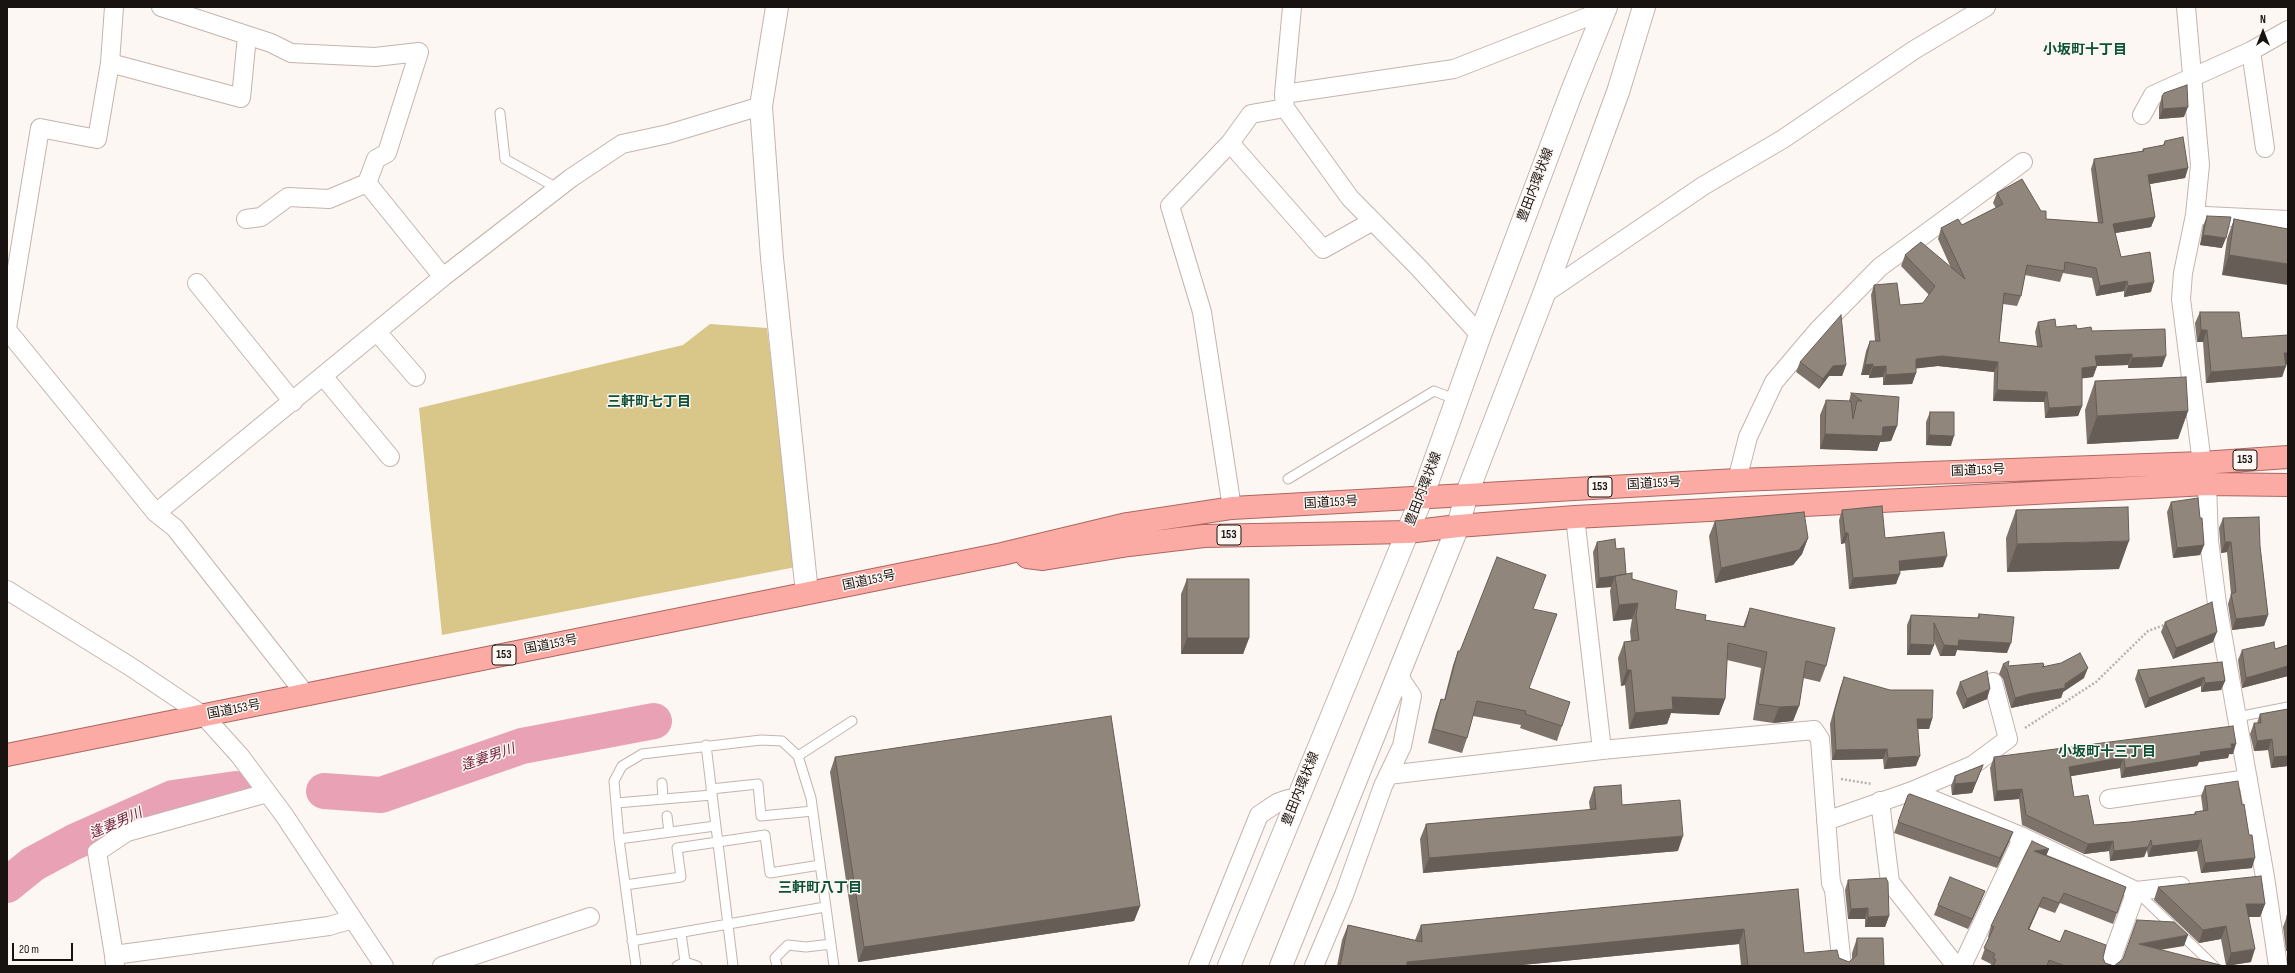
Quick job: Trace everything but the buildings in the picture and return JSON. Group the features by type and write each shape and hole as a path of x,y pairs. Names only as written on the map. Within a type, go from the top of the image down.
{"highway":[{"name":"国道153号","path":"7,754 204,716 1002,554 1127,524 1232,508 1467,493 1737,480 2202,462 2288,457"},
{"name":"国道153号","path":"1002,554 1043,559 1129,545 1204,536 1408,532 1458,526 1575,517 2208,484 2288,485"}],"street":[{"path":"114,7 110,63 97,138 40,128 7,329 156,513 175,528 306,695"},
{"path":"161,7 246,36 271,42 291,53 375,57 419,52 387,153 376,159 367,183 329,199 288,197 261,217 246,219"},
{"path":"777,7 761,106 772,258 807,594"},
{"path":"1292,7 1284,101 1350,198 1420,268 1480,335"},
{"path":"1281,966 1458,526 1467,493 1544,294 1618,92 1644,7"},
{"path":"1544,294 1704,186 1783,139 1914,50 1986,7"},
{"path":"2186,7 2200,165 2195,215 2184,272 2181,299 2202,462 2208,484 2209,541 2217,604 2248,779 2258,877 2278,966"},
{"path":"1232,508 1202,312 1170,206 1230,143 1251,114 1284,101 1454,69 1606,9"},
{"name":"豊田内環状線","path":"1229,966 1295,802 1422,497 1480,335 1572,91 1606,9"},
{"path":"2142,115 2153,95 2251,51 2288,30"},
{"path":"110,63 241,98 246,36"},
{"path":"2251,51 2265,148"},
{"path":"156,513 293,402 443,276 557,188 622,144 668,134 761,106"},
{"path":"1230,143 1323,249 1373,221"},
{"path":"1737,480 1748,437 1774,382 1818,330 1880,268 2023,162"},
{"path":"367,183 443,276"},
{"path":"2195,215 2288,220"},
{"path":"196,283 293,402"},
{"path":"377,332 416,377"},
{"path":"323,376 390,457"},
{"path":"1575,517 1602,750"},
{"path":"7,590 131,667 204,716 240,756 284,815 384,966"},
{"path":"1314,966 1344,895 1388,776 1402,746 1412,696 1398,675"},
{"path":"1826,822 1880,801 1912,791 1973,765 2008,739 1993,682"},
{"path":"1388,776 1602,750 1814,730 1820,739 1831,883 1834,890 1842,966"},
{"path":"2109,799 2248,779"},
{"path":"1912,791 2022,837 2136,891 2197,884"},
{"path":"267,793 127,832 97,852 114,961 329,926 353,919"},
{"path":"1198,966 1259,815 1277,803 1288,799 1295,802"},
{"path":"1880,801 1890,882 1956,966"},
{"path":"1962,966 2022,837"},
{"path":"2109,966 2136,891"},
{"path":"442,966 590,917"}],"lane":[{"path":"500,113 505,159 557,188"},
{"path":"1288,479 1434,391 1457,400"},
{"path":"2237,717 2288,706"},
{"path":"798,756 852,721"},
{"path":"636,966 619,839 614,781 622,766 642,754 706,745 761,740 782,741 798,756 813,811 834,966"},
{"path":"706,745 733,966"},
{"path":"662,783 663,799"},
{"path":"616,803 663,799 758,784 761,816 813,811"},
{"path":"667,816 668,832"},
{"path":"619,839 715,826"},
{"path":"625,885 681,877 677,848 765,835 770,873 820,866"},
{"path":"2136,891 2214,966"},
{"path":"632,941 825,907"},
{"path":"681,933 681,964 697,966"},
{"path":"777,966 775,958 788,945 806,947 831,944"}],"path":[{"path":"2008,739 2096,682 2148,631 2168,623"},
{"path":"1822,775 1874,784"}],"shaded area":[{"path":"710,324 767,328 796,567 442,635 419,408 683,345"}],"waterway":[{"name":"逢妻男川","path":"324,791 381,795 522,746 654,721"},
{"name":"逢妻男川","path":"7,885 33,864 74,842 173,798 236,789"}],"district":[{"name":"小坂町十丁目","path":"2085,50"},
{"name":"三軒町七丁目","path":"649,402"},
{"name":"小坂町十三丁目","path":"2107,752"},
{"name":"三軒町八丁目","path":"820,888"}]}
